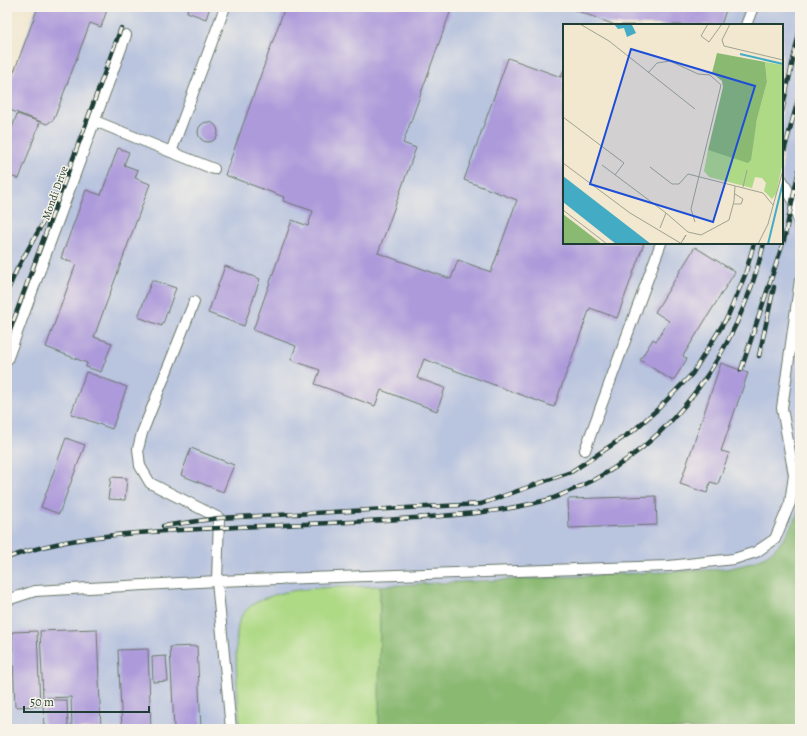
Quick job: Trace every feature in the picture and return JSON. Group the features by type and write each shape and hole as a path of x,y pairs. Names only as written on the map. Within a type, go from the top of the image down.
{"lane":[{"path":"171,152 225,7"},
{"path":"746,24 753,7"},
{"name":"Mondi Drive","path":"7,360 126,35"},
{"path":"94,121 214,169"},
{"path":"783,182 793,200 800,227"},
{"path":"585,450 661,244"},
{"path":"7,600 35,591 217,581 669,566 734,559 756,552 775,539 790,503 794,476 782,408 800,280"},
{"path":"194,302 142,433 138,448 140,466 150,483 219,518 217,581 231,729"}],"shaded area":[{"path":"36,7 800,7 800,729 7,729 7,93"}],"green space":[{"path":"800,507 800,729 379,729 380,586 725,569 753,562 773,551 787,533"},
{"path":"380,586 379,729 240,729 236,641 240,619 249,607 264,599 303,589"}],"building":[{"path":"38,7 108,7 101,27 90,23 54,119 47,124 7,109 7,91"},
{"path":"188,7 210,7 206,19 187,12"},
{"path":"285,7 452,7 403,143 416,148 378,253 451,279 458,260 491,272 517,200 464,180 508,58 561,77 563,72 563,244 644,244 617,318 590,308 554,407 424,359 417,378 445,388 437,411 381,390 375,406 315,384 320,370 291,360 296,346 253,330 292,220 308,226 313,211 283,201 284,197 225,175"},
{"path":"567,7 727,7 721,24 612,24"},
{"path":"17,114 40,122 19,179 7,175 7,142"},
{"path":"208,122 215,125 218,132 215,139 208,142 201,139 198,132 201,125"},
{"path":"118,148 129,152 124,165 138,170 135,178 150,184 94,337 112,343 101,372 86,367 87,363 46,347 76,264 61,258 86,190 101,195"},
{"path":"695,247 735,272 683,356 687,359 673,381 640,360 653,339 656,341 669,321 655,312"},
{"path":"225,266 260,279 244,326 208,313"},
{"path":"152,280 176,288 162,326 138,317"},
{"path":"721,363 748,373 721,451 729,453 718,484 710,482 707,493 680,484"},
{"path":"86,372 127,387 112,429 71,414"},
{"path":"66,438 85,445 59,514 41,507"},
{"path":"191,448 234,465 223,492 181,475"},
{"path":"111,477 127,478 125,500 108,499"},
{"path":"656,496 657,525 569,528 568,499"},
{"path":"97,629 101,729 72,729 71,697 43,698 40,631"},
{"path":"37,631 40,706 15,707 12,632"},
{"path":"197,646 201,729 174,729 170,647"},
{"path":"148,649 151,729 122,729 118,650"},
{"path":"166,656 168,681 153,682 152,657"},
{"path":"43,700 67,700 68,729 44,729"}],"railway":[{"path":"7,338 121,28"},
{"path":"783,106 800,28"},
{"path":"783,155 800,92"},
{"path":"783,243 800,165"},
{"path":"7,292 17,269 49,212"},
{"path":"163,526 219,518 481,504 571,472 633,431 659,408 692,374 728,316 745,275 754,244"},
{"path":"7,558 49,545 114,535 180,530 356,522 446,516 511,508 556,497 577,488 612,469 645,446 673,418 699,388 739,319 753,281 764,244"},
{"path":"741,370 783,244"},
{"path":"759,356 774,287"}]}
